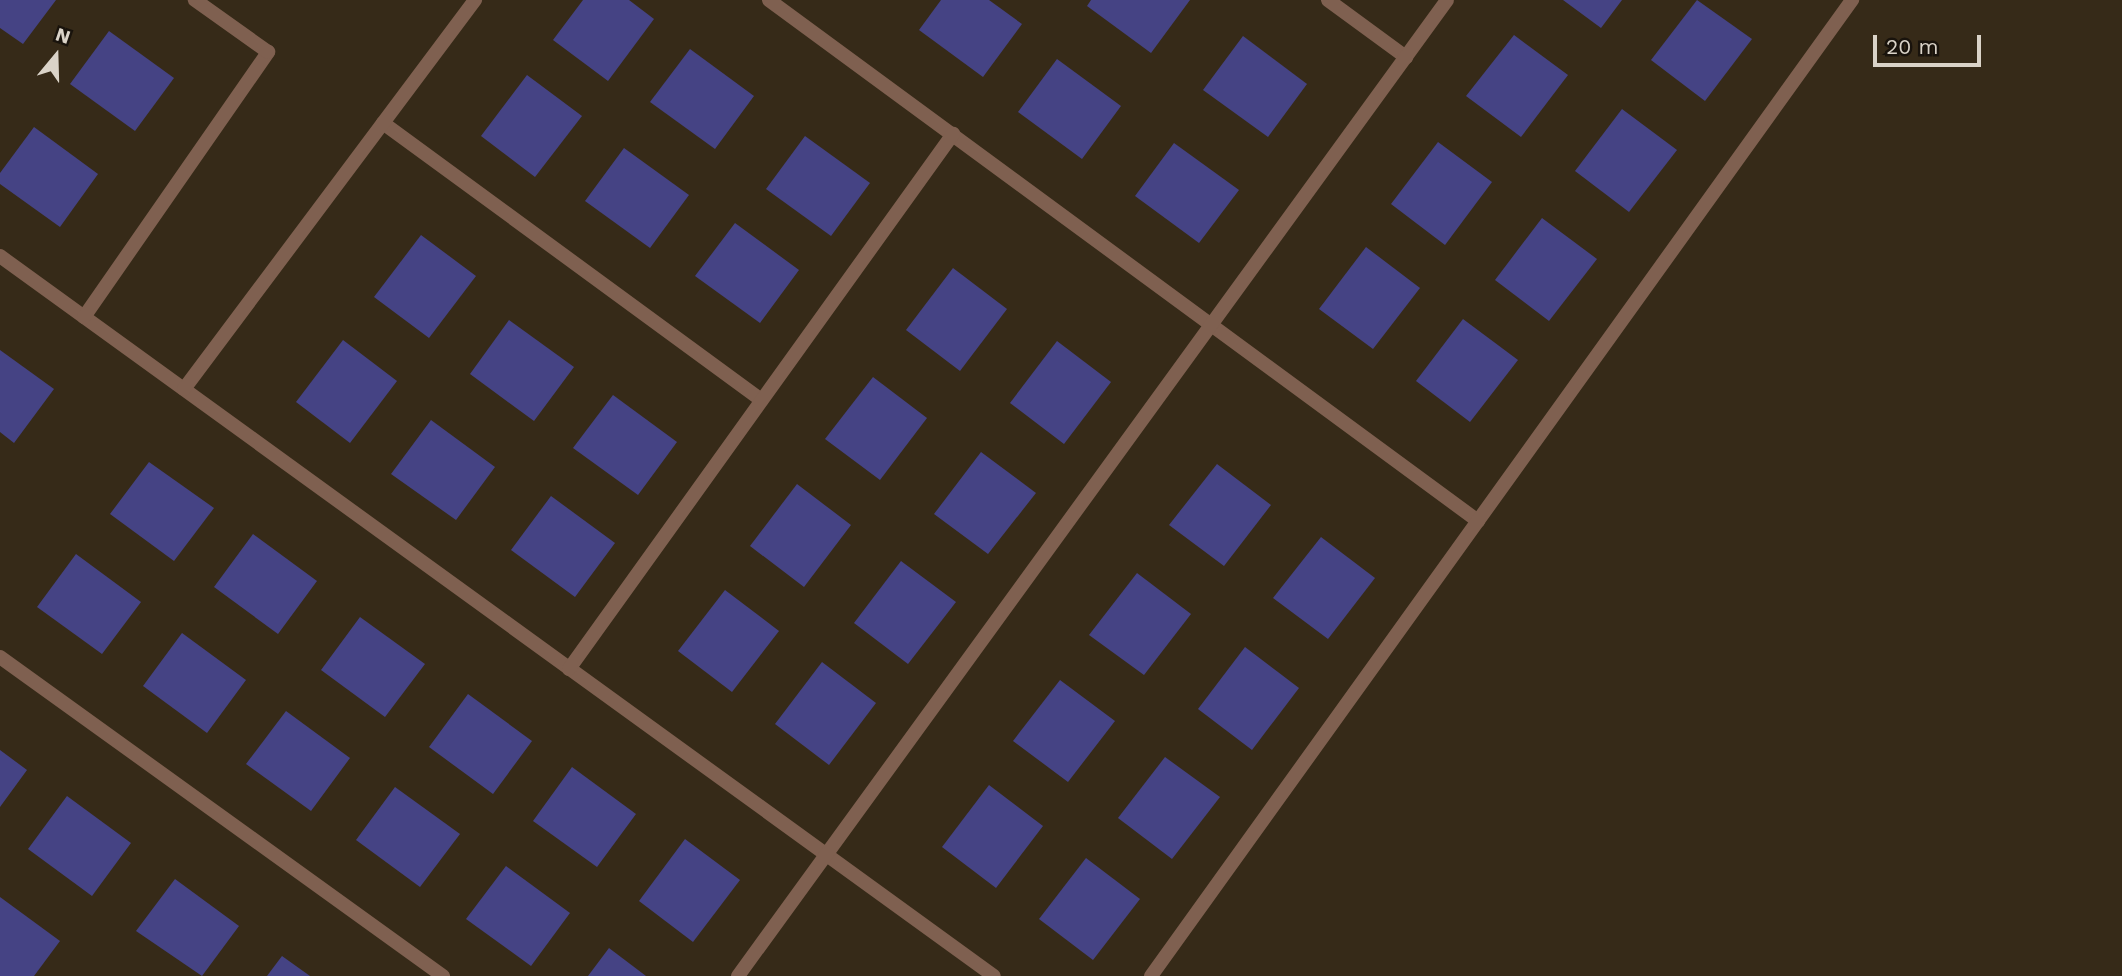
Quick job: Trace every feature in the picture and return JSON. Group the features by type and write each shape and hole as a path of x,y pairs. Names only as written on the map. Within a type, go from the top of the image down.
{"street":[{"path":"84,317 268,52 195,0"},
{"path":"184,389 475,0"},
{"path":"769,0 1478,521"},
{"path":"1328,0 1406,57"},
{"path":"738,976 829,856 1447,0"},
{"path":"1151,976 1853,0"},
{"path":"383,123 762,400"},
{"path":"569,669 953,134"},
{"path":"0,256 994,976"},
{"path":"0,657 443,976"}],"building":[{"path":"0,0 56,0 23,44 0,28"},
{"path":"583,0 629,0 654,19 608,81 553,40"},
{"path":"941,0 989,0 1022,24 983,77 919,30"},
{"path":"1091,0 1190,0 1151,53 1087,6"},
{"path":"1563,0 1622,0 1601,28"},
{"path":"1697,0 1752,39 1705,101 1651,60"},
{"path":"109,31 174,78 135,131 70,84"},
{"path":"1514,35 1568,75 1521,137 1466,96"},
{"path":"1243,36 1307,84 1268,137 1203,90"},
{"path":"690,49 754,96 715,149 650,102"},
{"path":"1057,59 1121,106 1082,159 1018,112"},
{"path":"527,75 582,116 535,177 481,136"},
{"path":"1622,109 1677,150 1629,212 1575,171"},
{"path":"34,127 98,174 60,227 0,184 0,173"},
{"path":"805,136 870,183 831,236 766,189"},
{"path":"1438,142 1492,182 1445,245 1391,204"},
{"path":"1174,143 1239,190 1199,243 1135,196"},
{"path":"624,148 689,195 650,248 585,201"},
{"path":"1542,218 1597,259 1549,321 1495,280"},
{"path":"735,223 799,270 760,323 695,276"},
{"path":"421,235 476,276 429,338 374,297"},
{"path":"1366,247 1420,288 1373,349 1319,309"},
{"path":"953,268 1007,309 960,371 906,330"},
{"path":"1463,319 1518,360 1470,422 1416,381"},
{"path":"509,320 574,367 534,421 470,374"},
{"path":"343,340 397,381 350,443 296,402"},
{"path":"1057,341 1111,382 1064,444 1010,403"},
{"path":"0,350 54,389 14,443 0,432"},
{"path":"873,377 927,418 880,480 825,439"},
{"path":"613,395 677,442 638,495 573,448"},
{"path":"431,420 495,467 456,520 391,474"},
{"path":"981,452 1036,493 988,554 934,514"},
{"path":"149,462 214,508 174,561 110,514"},
{"path":"1217,464 1271,505 1224,566 1169,525"},
{"path":"797,484 851,525 804,587 750,546"},
{"path":"551,496 615,543 575,597 511,550"},
{"path":"253,534 317,581 278,634 214,587"},
{"path":"1321,537 1375,578 1328,639 1273,598"},
{"path":"76,554 141,602 102,654 37,607"},
{"path":"901,561 956,602 908,664 854,623"},
{"path":"1137,573 1191,614 1144,675 1089,635"},
{"path":"725,590 779,631 732,692 678,651"},
{"path":"360,617 425,664 385,717 321,670"},
{"path":"182,633 246,680 207,733 143,686"},
{"path":"1245,647 1299,688 1252,750 1198,709"},
{"path":"822,662 876,703 829,765 775,724"},
{"path":"1060,680 1115,721 1068,782 1013,741"},
{"path":"468,694 532,741 493,794 429,747"},
{"path":"286,711 350,758 311,811 246,764"},
{"path":"0,750 27,770 0,807"},
{"path":"1165,757 1220,797 1172,859 1118,818"},
{"path":"572,767 636,814 597,867 533,821"},
{"path":"989,785 1043,826 996,888 942,847"},
{"path":"395,787 460,834 420,887 356,840"},
{"path":"67,796 131,843 92,896 28,849"},
{"path":"685,839 740,880 693,942 639,901"},
{"path":"1086,858 1140,899 1093,960 1039,919"},
{"path":"506,866 570,913 531,966 466,919"},
{"path":"175,879 239,926 202,976 136,931"},
{"path":"0,897 60,941 34,976 0,976"},
{"path":"609,948 646,976 588,976"},
{"path":"282,956 310,976 267,976"}]}
